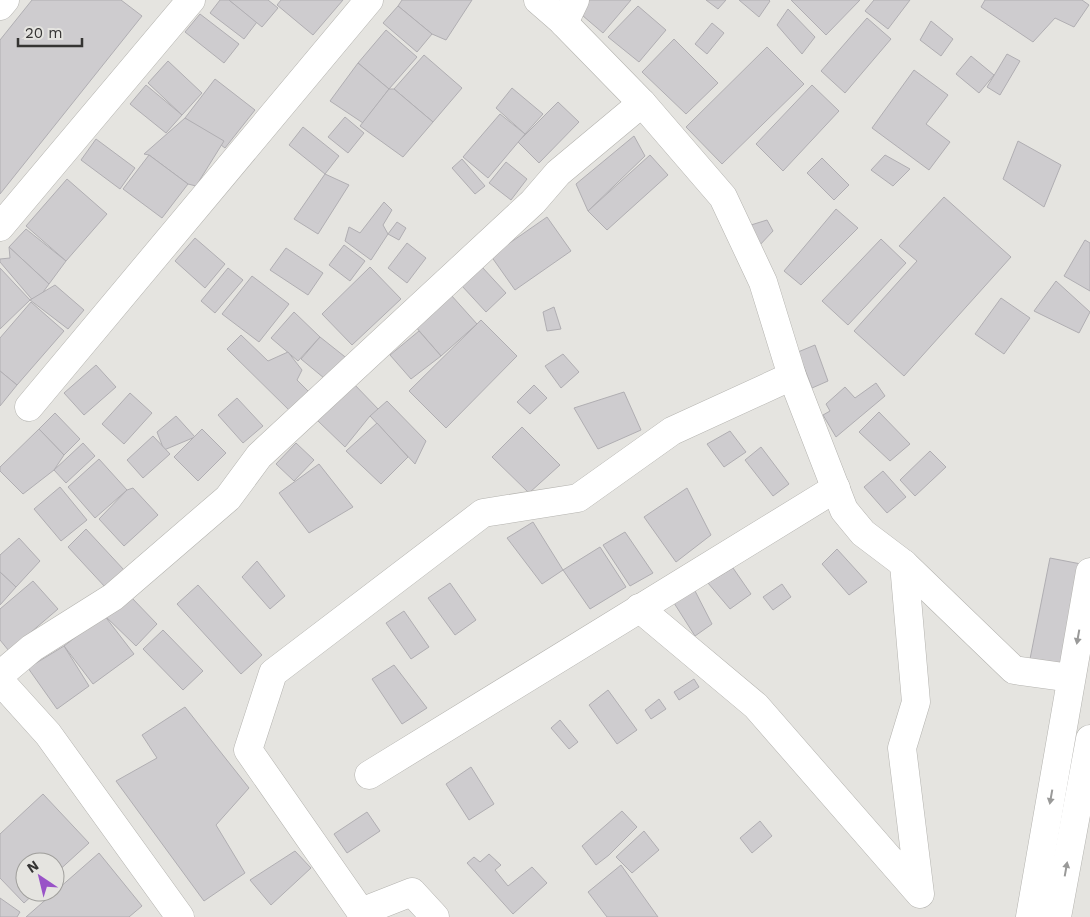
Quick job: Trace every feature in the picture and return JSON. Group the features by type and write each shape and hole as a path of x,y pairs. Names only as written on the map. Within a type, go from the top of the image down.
{"street":[{"path":"0,6 5,0"},
{"path":"0,227 191,0"},
{"path":"29,407 369,0"},
{"path":"538,0 570,11 642,103 723,198 763,282 792,376 844,510 863,533 904,564 1014,670 1071,678"},
{"path":"0,675 32,648 113,597 228,498 259,456 533,202 558,173 642,103"},
{"path":"435,917 412,892 361,912 248,750 273,673 483,513 578,498 672,431 792,376"},
{"path":"369,775 836,488"},
{"path":"639,608 756,706 920,894 902,748 916,702 904,564"},
{"path":"1030,917 1090,572"},
{"path":"0,682 48,734 170,913"},
{"path":"1057,917 1090,739"}],"building":[{"path":"32,0 121,0 142,16 0,194 0,40"},
{"path":"220,0 229,0 257,22 244,39 210,13"},
{"path":"229,0 268,0 278,8 262,27"},
{"path":"281,0 343,0 313,35 277,5"},
{"path":"402,0 472,0 446,40 432,34 398,6"},
{"path":"582,0 631,0 603,33 576,10"},
{"path":"706,0 726,0 718,9"},
{"path":"739,0 769,0 770,1 759,17"},
{"path":"791,0 860,0 826,35"},
{"path":"874,0 910,0 888,29 865,11"},
{"path":"985,0 1082,0 1089,5 1074,27 1055,18 1033,42 981,7"},
{"path":"398,6 432,34 417,52 383,23"},
{"path":"638,6 666,30 639,62 608,37"},
{"path":"788,9 815,37 802,54 777,25"},
{"path":"200,14 239,44 224,63 185,32"},
{"path":"867,18 891,39 845,93 821,71"},
{"path":"931,21 953,39 941,56 920,40"},
{"path":"712,23 724,33 707,54 695,44"},
{"path":"386,30 417,57 389,89 358,63"},
{"path":"674,39 718,83 686,114 642,72"},
{"path":"767,47 804,84 722,164 686,127"},
{"path":"1007,54 1020,61 1000,95 987,87"},
{"path":"424,55 462,88 433,122 394,89"},
{"path":"971,56 994,75 979,93 956,74"},
{"path":"168,61 202,93 182,115 148,83"},
{"path":"358,63 389,89 363,123 330,101"},
{"path":"914,70 948,95 926,124 950,142 929,170 872,128"},
{"path":"215,79 255,110 225,148 185,118"},
{"path":"146,85 182,115 166,133 130,104"},
{"path":"812,85 839,111 783,171 756,144"},
{"path":"512,88 543,114 525,134 496,108"},
{"path":"389,89 394,89 433,122 403,157 360,126"},
{"path":"558,102 579,122 539,163 518,142"},
{"path":"500,114 525,134 488,178 463,157"},
{"path":"345,117 364,133 348,153 328,137"},
{"path":"185,118 224,141 196,186 188,184 149,155 144,154"},
{"path":"303,127 339,156 325,174 289,145"},
{"path":"634,136 645,156 588,211 576,184"},
{"path":"96,139 135,168 120,189 81,160"},
{"path":"1018,141 1061,165 1044,207 1003,179"},
{"path":"149,155 188,184 162,218 123,189"},
{"path":"650,155 668,175 607,230 588,211"},
{"path":"885,155 910,169 893,186 871,170"},
{"path":"822,158 849,185 834,200 807,173"},
{"path":"462,159 485,186 475,194 452,168"},
{"path":"506,162 527,179 511,200 489,183"},
{"path":"325,174 349,185 318,234 294,219"},
{"path":"67,179 107,214 66,261 26,226"},
{"path":"944,197 1011,257 904,376 854,331 917,261 899,246"},
{"path":"384,202 392,210 383,225 388,234 371,260 345,241 349,227 360,233"},
{"path":"836,209 858,228 801,285 784,271"},
{"path":"547,217 571,251 515,290 491,256"},
{"path":"767,220 773,231 758,247 751,225"},
{"path":"397,222 406,228 399,240 388,234"},
{"path":"26,229 66,261 49,284 9,247"},
{"path":"195,238 225,264 205,288 175,261"},
{"path":"881,239 906,263 848,325 822,301"},
{"path":"1085,240 1090,243 1090,291 1064,276"},
{"path":"407,243 426,258 407,283 388,268"},
{"path":"344,245 365,261 350,281 329,265"},
{"path":"9,247 49,284 35,303 0,262 0,259 10,258"},
{"path":"286,248 323,273 308,295 270,270"},
{"path":"370,267 401,299 352,345 322,314"},
{"path":"482,267 506,293 486,312 462,286"},
{"path":"0,268 30,300 0,329"},
{"path":"228,268 243,280 215,313 201,301"},
{"path":"252,276 289,304 259,342 222,314"},
{"path":"1056,281 1090,312 1079,333 1034,311"},
{"path":"55,285 84,310 68,329 30,300"},
{"path":"451,295 477,324 441,356 415,326"},
{"path":"1001,298 1030,318 1004,354 975,334"},
{"path":"31,302 64,331 17,385 0,371 0,338"},
{"path":"554,307 561,329 547,331 543,312"},
{"path":"294,312 320,337 298,361 271,338"},
{"path":"481,320 517,356 446,428 409,391"},
{"path":"419,331 441,356 411,379 390,355"},
{"path":"241,335 268,361 288,352 302,370 297,380 311,394 292,413 227,349"},
{"path":"320,337 349,360 330,383 301,359"},
{"path":"815,345 828,381 812,388 798,352"},
{"path":"563,354 579,372 561,388 545,366"},
{"path":"96,365 116,387 84,415 64,393"},
{"path":"0,371 17,385 0,406"},
{"path":"353,383 380,411 370,416 345,447 317,420"},
{"path":"876,383 885,396 836,437 823,415 830,411 826,404 845,387 855,398"},
{"path":"534,385 547,398 530,414 517,402"},
{"path":"624,392 641,430 598,449 574,408"},
{"path":"130,393 152,413 124,444 102,424"},
{"path":"237,398 263,426 243,443 218,415"},
{"path":"387,401 426,441 415,464 370,416"},
{"path":"879,412 910,444 890,461 859,432"},
{"path":"55,413 80,439 64,455 39,429"},
{"path":"176,416 195,437 164,450 157,432"},
{"path":"377,423 408,457 381,484 346,451"},
{"path":"522,427 560,465 529,493 492,457"},
{"path":"39,429 64,455 54,470 23,494 0,471 0,467"},
{"path":"202,429 226,453 198,481 174,457"},
{"path":"730,431 746,452 724,467 707,444"},
{"path":"153,436 170,454 143,478 127,460"},
{"path":"83,443 95,456 66,483 54,470"},
{"path":"296,443 314,460 294,481 276,464"},
{"path":"761,447 789,484 773,496 745,460"},
{"path":"930,451 946,467 915,496 900,480"},
{"path":"99,459 127,490 95,518 68,487"},
{"path":"319,464 353,507 309,533 279,493"},
{"path":"883,471 906,497 887,513 864,487"},
{"path":"60,487 87,520 61,541 34,509"},
{"path":"133,488 158,515 124,546 99,519 127,490"},
{"path":"687,488 711,535 676,562 644,517"},
{"path":"533,522 563,570 542,584 507,538"},
{"path":"86,529 124,570 106,588 68,547"},
{"path":"625,532 653,573 630,586 603,545"},
{"path":"19,538 40,561 16,587 0,572 0,555"},
{"path":"600,547 626,587 590,609 563,570"},
{"path":"837,549 867,582 849,595 822,564"},
{"path":"1050,558 1081,564 1061,665 1030,659"},
{"path":"257,561 285,596 270,609 242,577"},
{"path":"733,568 751,594 730,609 708,583"},
{"path":"0,572 16,587 0,605"},
{"path":"33,581 58,609 9,651 0,640 0,609"},
{"path":"450,583 476,620 455,635 428,598"},
{"path":"782,584 791,597 773,610 763,597"},
{"path":"198,585 262,655 241,674 177,604"},
{"path":"694,589 712,624 695,636 674,603"},
{"path":"131,597 157,624 136,646 104,615"},
{"path":"404,611 429,647 411,659 386,623"},
{"path":"104,615 134,654 93,684 64,646"},
{"path":"163,630 203,671 183,690 143,649"},
{"path":"64,646 89,686 57,709 28,668"},
{"path":"394,665 427,708 402,724 372,679"},
{"path":"694,679 699,687 679,700 674,692"},
{"path":"608,690 637,730 617,744 589,705"},
{"path":"659,699 666,709 651,719 645,710"},
{"path":"185,707 249,788 216,825 245,873 204,901 116,781 157,758 142,735"},
{"path":"560,720 578,742 569,749 551,728"},
{"path":"471,767 494,804 469,820 446,784"},
{"path":"43,794 89,843 65,865 65,852 15,852 15,894 0,878 0,834"},
{"path":"622,811 637,827 609,855 596,865 582,846"},
{"path":"367,812 380,831 347,853 334,834"},
{"path":"760,821 772,836 752,853 740,838"},
{"path":"644,831 659,850 632,873 616,857"},
{"path":"295,851 311,868 271,905 250,880"},
{"path":"99,853 142,906 129,917 26,917 43,902 65,902 65,883"},
{"path":"489,854 501,865 495,870 508,886 532,867 547,883 513,914 467,863 474,857 480,862"},
{"path":"621,865 658,917 607,917 588,892"},
{"path":"0,898 20,912 17,917 0,917"}]}
